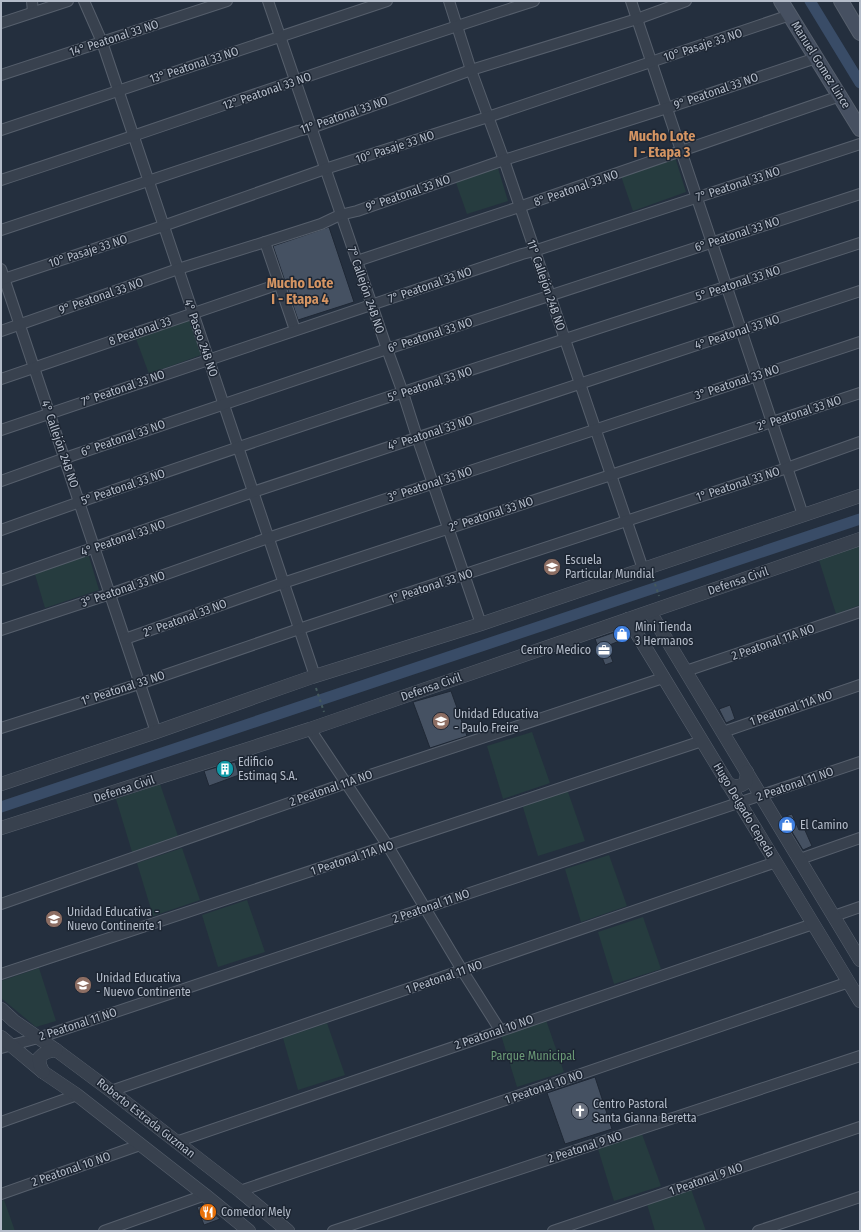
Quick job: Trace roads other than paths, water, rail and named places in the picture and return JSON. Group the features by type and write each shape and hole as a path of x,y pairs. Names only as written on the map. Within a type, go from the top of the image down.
{"main road":[{"name":"Manuel Gomez Lince","path":"781,1 860,129"},
{"path":"841,1 859,30"}],"street":[{"path":"32,1 33,12"},
{"path":"1,23 68,1"},
{"name":"4° Paseo 24B NO","path":"84,1 102,42 315,680"},
{"name":"14° Peatonal 33 NO","path":"1,75 227,1"},
{"name":"7° Callejón 24B NO","path":"268,1 294,81 403,393 481,624"},
{"name":"13° Peatonal 33 NO","path":"1,130 387,1"},
{"name":"11° Callejón 24B NO","path":"449,1 471,70 504,160 626,521 647,571"},
{"name":"12° Peatonal 33 NO","path":"1,180 134,137 294,81 534,1"},
{"path":"631,1 803,515"},
{"name":"11° Peatonal 33 NO","path":"1,230 149,182 298,131 311,128 471,70 637,19 686,1"},
{"name":"10° Pasaje 33 NO","path":"3,280 325,170 488,117 790,15"},
{"name":"9° Peatonal 33 NO","path":"1,331 178,269 321,224 340,215 357,211 504,160 667,108 816,58"},
{"name":"8° Peatonal 33 NO","path":"356,261 519,207 840,96"},
{"name":"7° Peatonal 33 NO","path":"1,430 522,254 860,144"},
{"name":"6° Peatonal 33 NO","path":"1,481 64,458 387,349 860,194"},
{"path":"265,242 295,330"},
{"name":"5° Peatonal 33 NO","path":"1,530 238,448 860,243"},
{"name":"4° Callejón 24B NO","path":"1,269 3,280 20,325 156,732"},
{"name":"8 Peatonal 33","path":"1,379 279,284"},
{"name":"4° Peatonal 33 NO","path":"1,580 253,492 860,291"},
{"name":"3° Peatonal 33 NO","path":"1,630 110,594 268,538 860,342"},
{"name":"2° Peatonal 33 NO","path":"124,639 283,582 860,393"},
{"name":"1° Peatonal 33 NO","path":"1,728 139,684 299,629 787,468 860,442"},
{"path":"1,784 481,624 647,571 860,496"},
{"name":"Defensa Civil","path":"1,828 310,729 860,539"},
{"name":"Hugo Delgado Cepeda","path":"650,612 860,960"},
{"name":"2 Peatonal 11A NO","path":"686,672 860,612"},
{"name":"Hugo Delgado Cepeda","path":"628,619 860,1001"},
{"name":"2 Peatonal 11A NO","path":"1,904 346,783 663,678"},
{"name":"1 Peatonal 11A NO","path":"723,732 860,685"},
{"path":"310,729 388,846 424,908 500,1030"},
{"name":"1 Peatonal 11A NO","path":"1,974 702,742"},
{"name":"2 Peatonal 11 NO","path":"3,1041 38,1038 860,762"},
{"path":"727,783 734,786 743,785 746,782 747,772"},
{"path":"754,826 754,820 757,813 768,812 772,814"},
{"path":"800,859 860,838"},
{"name":"1 Peatonal 11 NO","path":"111,1091 776,862"},
{"path":"834,916 860,907"},
{"name":"2 Peatonal 10 NO","path":"176,1142 813,924"},
{"name":"1 Peatonal 10 NO","path":"240,1191 848,982"},
{"name":"Roberto Estrada Guzman","path":"1,1009 14,1021 111,1091 240,1191 276,1225 288,1231"},
{"path":"3,1041 14,1034 16,1028 14,1021"},
{"name":"Roberto Estrada Guzman","path":"3,1041 43,1072 77,1095 249,1231"},
{"path":"43,1072 39,1058 47,1052 56,1050"},
{"name":"2 Peatonal 9 NO","path":"333,1231 860,1056"},
{"path":"1,1122 77,1095"},
{"name":"1 Peatonal 9 NO","path":"553,1231 860,1127"},
{"name":"2 Peatonal 10 NO","path":"1,1194 140,1145"},
{"path":"104,1231 205,1195"},
{"path":"758,1231 860,1197"}],"waterway":[{"path":"810,1 860,83"},
{"path":"1,807 860,519"}],"place":[{"name":"Escuela Particular Mundial","path":"552,567"},
{"name":"Mini Tienda 3 Hermanos","path":"622,634"},
{"name":"Centro Medico","path":"604,650"},
{"name":"Unidad Educativa - Paulo Freire","path":"441,721"},
{"name":"Edificio Estimaq S.A.","path":"225,769"},
{"name":"El Camino","path":"787,825"},
{"name":"Unidad Educativa - Nuevo Continente 1","path":"54,919"},
{"name":"Unidad Educativa - Nuevo Continente","path":"83,985"},
{"name":"Centro Pastoral Santa Gianna Beretta","path":"580,1111"},
{"name":"Comedor Mely","path":"208,1212"}],"district":[{"name":"Mucho Lote I - Etapa 3","path":"662,144"},
{"name":"Mucho Lote I - Etapa 4","path":"300,292"}],"park label":[{"name":"Parque Municipal","path":"533,1056"}]}
